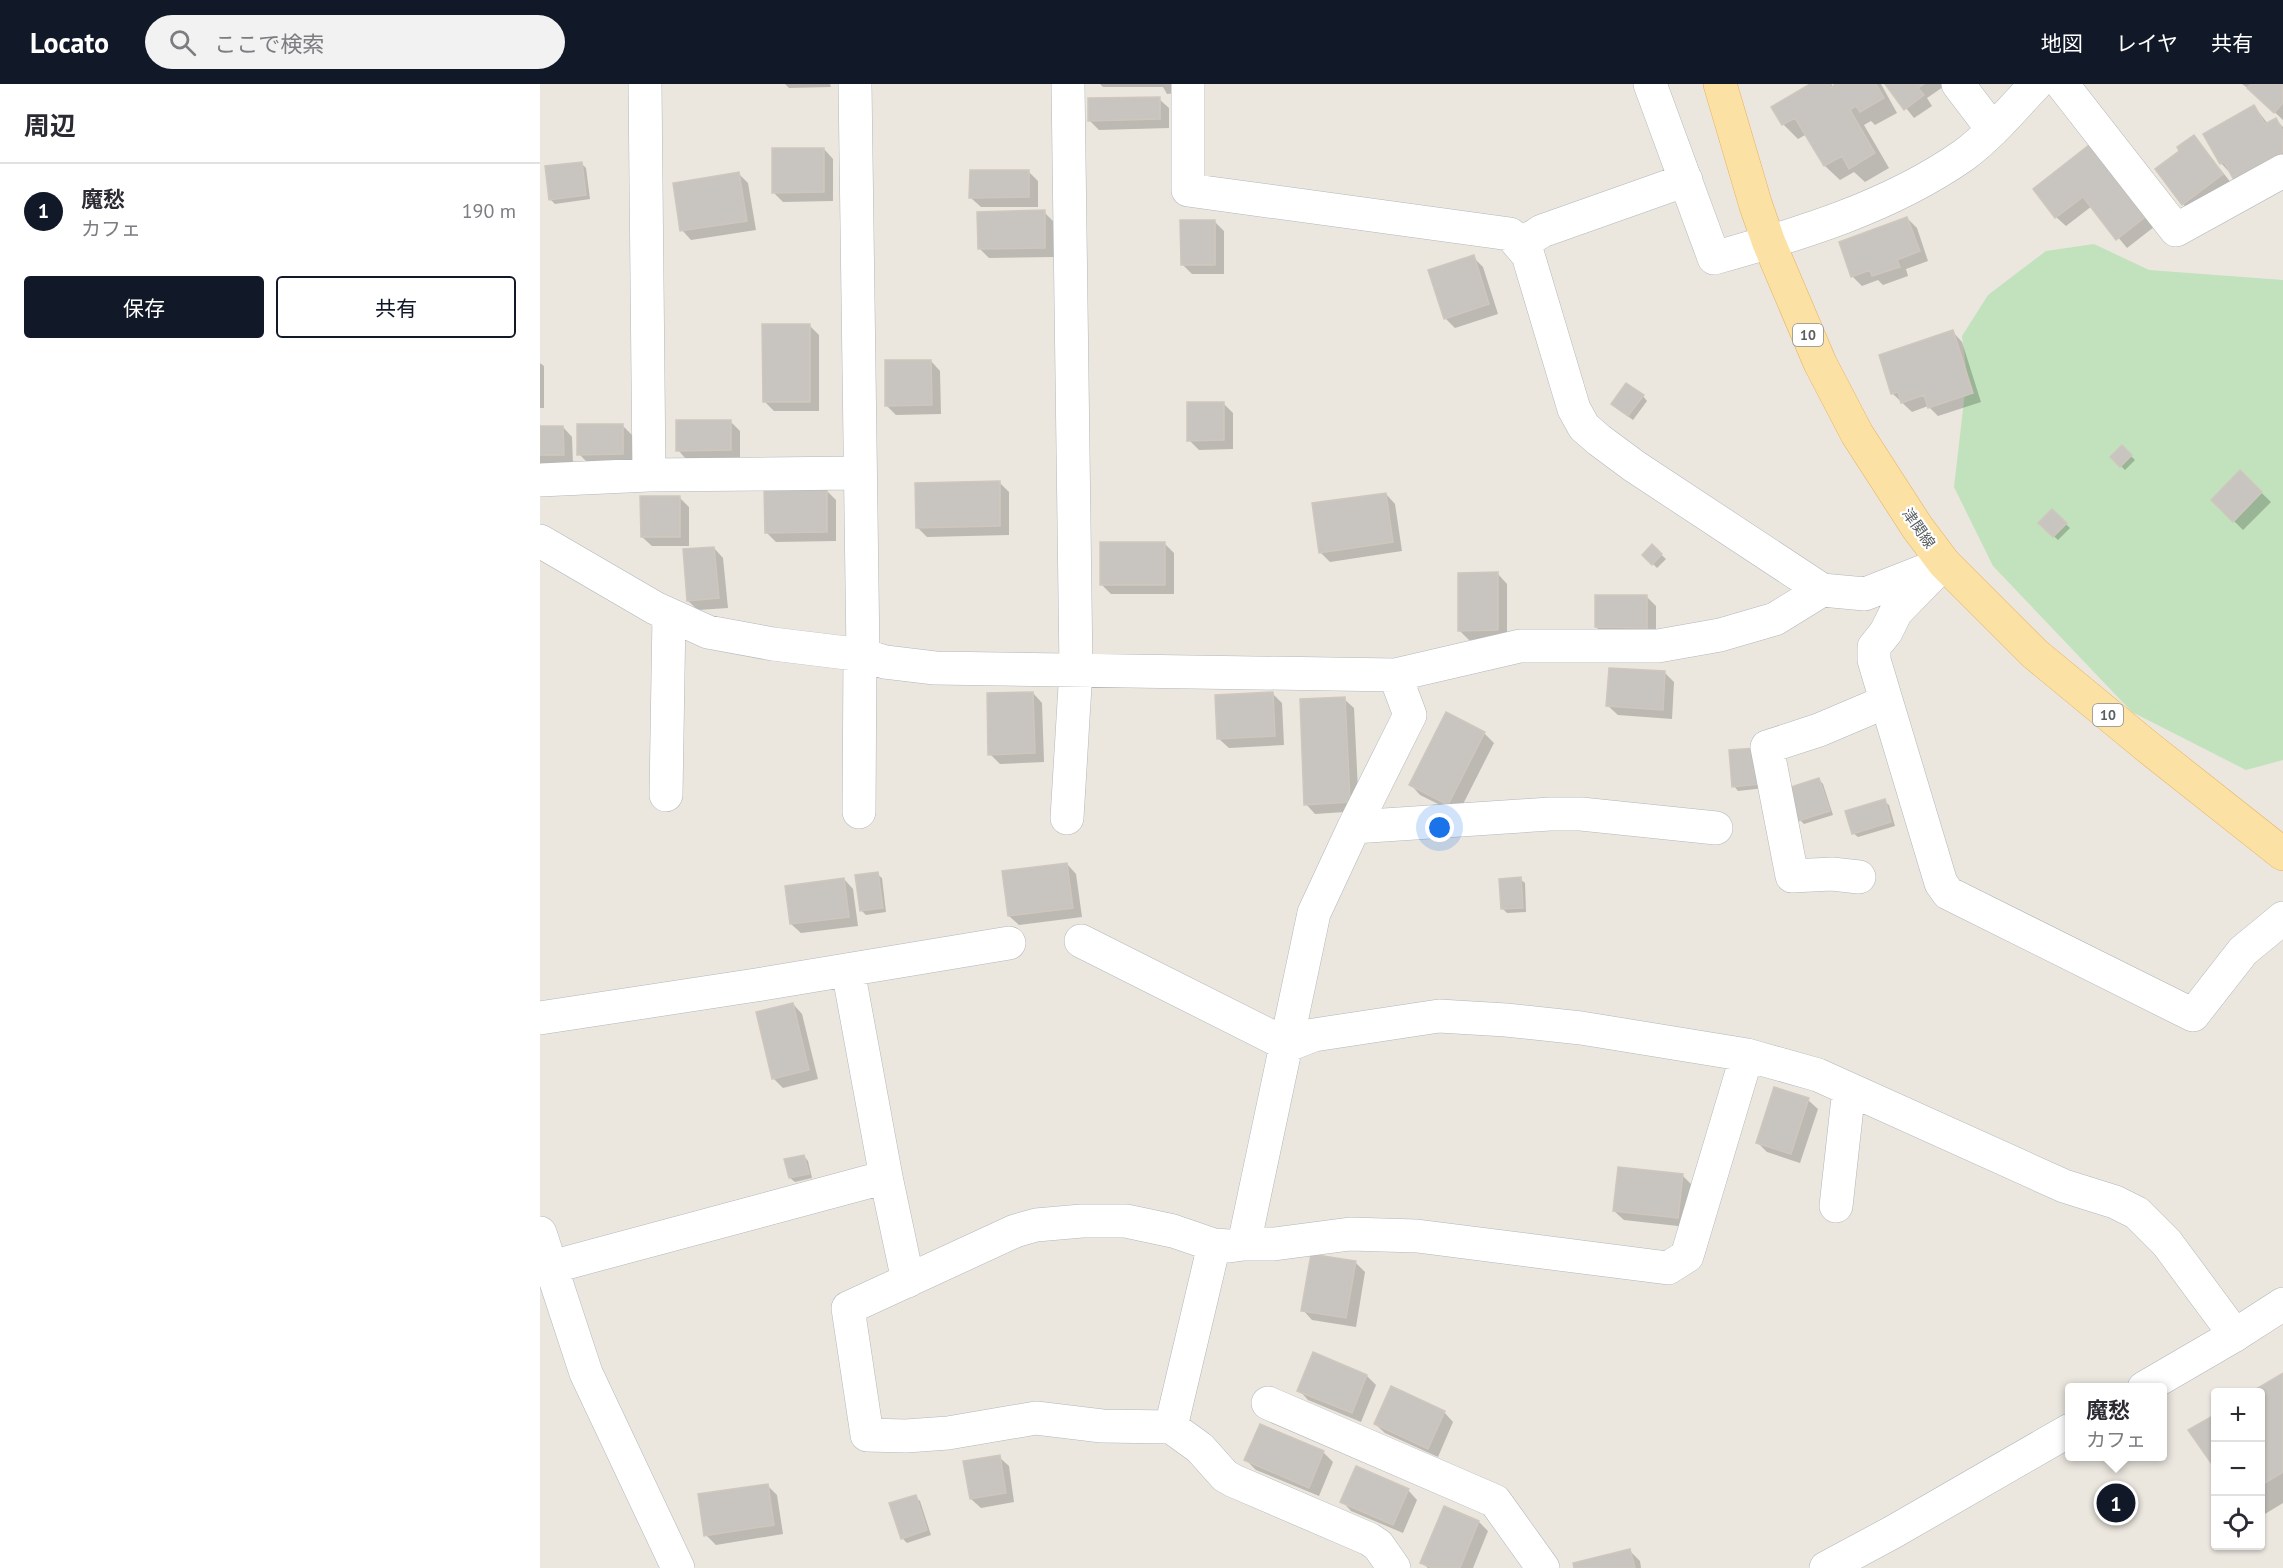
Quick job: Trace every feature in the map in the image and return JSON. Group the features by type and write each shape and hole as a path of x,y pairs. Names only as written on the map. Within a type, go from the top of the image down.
{"main road":[{"name":"津関線","path":"1720,84 1769,243 1820,363 1857,434 1917,527 1944,563 2035,654 2283,854"}],"street":[{"path":"645,84 649,475"},
{"path":"855,84 862,655 859,812"},
{"path":"1067,818 1076,669 1068,84"},
{"path":"1188,84 1188,190 1510,234 1528,255 1574,410 1584,427 1599,440 1634,466 1822,590 1865,594 1944,563"},
{"path":"1650,84 1714,258 1816,228 1923,181 1965,154 1993,130 2036,84"},
{"path":"1958,84 1993,130"},
{"path":"2062,84 2176,230 2283,171"},
{"path":"1520,245 1542,231 1686,180"},
{"path":"540,480 649,475 859,472"},
{"path":"540,541 669,615 716,634 935,668 1395,675 1520,646 1658,646 1720,635 1774,620 1822,590"},
{"path":"1944,563 1896,612 1886,632 1874,647 1874,660 1941,884 1948,893 2193,1014 2243,951 2283,918"},
{"path":"666,795 669,615"},
{"path":"1171,1427 1229,1244 1288,1045 1314,913 1410,715 1395,675"},
{"path":"1859,877 1832,874 1792,876 1767,747 1819,730 1885,702"},
{"path":"1354,827 1581,814 1716,828"},
{"path":"1081,941 1288,1045 1314,1035 1439,1016 1581,1028 1747,1055 1818,1076 2064,1186 2115,1202 2137,1213 2167,1243 2235,1335"},
{"path":"540,1018 1009,943"},
{"path":"848,970 885,1177 908,1281"},
{"path":"1394,1568 1378,1545 1369,1539 1225,1476 1200,1449 1171,1427 1102,1425 1036,1418 948,1433 906,1436 867,1435 848,1308 1015,1231 1036,1225 1082,1221 1126,1221 1229,1244 1274,1244 1350,1234 1417,1236 1668,1268 1687,1256 1747,1055"},
{"path":"1836,1206 1849,1089"},
{"path":"545,1268 885,1177"},
{"path":"540,1233 545,1268 586,1373 678,1568"},
{"path":"2153,1383 2283,1304"},
{"path":"1268,1403 1495,1501 1543,1568"},
{"path":"1826,1568 2065,1433"}],"green space":[{"path":"2094,244 2149,270 2283,280 2283,760 2246,770 2132,712 1993,566 1954,487 1967,375 1962,336 1988,295 2046,251"}],"building":[{"path":"1810,84 1829,84 1831,88 1835,84 1876,84 1884,98 1860,112 1856,106 1850,110 1875,153 1849,169 1842,156 1824,166 1795,118 1782,125 1771,107"},
{"path":"1885,84 1924,84 1918,88 1924,95 1904,110"},
{"path":"2251,84 2283,84 2283,103 2274,113 2247,88"},
{"path":"1160,97 1160,119 1088,121 1088,98"},
{"path":"2254,105 2265,124 2276,118 2283,131 2283,152 2234,180 2224,162 2220,164 2203,134"},
{"path":"2194,135 2223,174 2182,205 2155,169 2179,151 2177,147"},
{"path":"2089,145 2145,217 2116,240 2083,197 2055,218 2033,189"},
{"path":"772,148 824,148 824,192 772,193"},
{"path":"582,162 586,195 549,200 545,166"},
{"path":"970,170 1029,170 1029,197 969,198"},
{"path":"739,172 747,221 680,231 673,183"},
{"path":"1045,210 1045,248 978,249 977,212"},
{"path":"1907,217 1920,251 1897,260 1900,267 1872,276 1870,270 1851,277 1839,242"},
{"path":"1180,220 1215,220 1215,265 1181,265"},
{"path":"1474,255 1489,304 1444,319 1428,270"},
{"path":"762,324 810,324 810,402 763,402"},
{"path":"1953,330 1973,393 1928,408 1924,395 1901,403 1898,392 1891,394 1879,355"},
{"path":"885,360 931,360 932,405 885,406"},
{"path":"1626,383 1644,395 1628,416 1611,404"},
{"path":"1187,402 1224,402 1224,440 1187,441"},
{"path":"676,420 731,420 731,450 676,451"},
{"path":"577,424 623,424 623,454 577,455"},
{"path":"540,426 563,426 564,455 540,455"},
{"path":"2122,445 2132,455 2120,467 2110,457"},
{"path":"2240,470 2262,492 2233,522 2211,500"},
{"path":"1000,481 1000,526 916,528 915,483"},
{"path":"764,489 827,489 827,532 765,533"},
{"path":"1386,493 1393,542 1319,553 1312,503"},
{"path":"640,496 680,496 680,537 641,537"},
{"path":"2052,509 2067,523 2053,537 2038,523"},
{"path":"1100,542 1165,542 1165,585 1100,585"},
{"path":"1652,544 1662,554 1652,565 1642,555"},
{"path":"714,547 719,598 687,601 683,549"},
{"path":"1498,572 1498,630 1458,631 1458,573"},
{"path":"1595,595 1647,595 1647,628 1595,627"},
{"path":"1609,668 1665,671 1663,710 1606,706"},
{"path":"1033,692 1035,753 988,755 987,693"},
{"path":"1273,692 1275,736 1217,739 1215,695"},
{"path":"1345,697 1350,802 1304,805 1300,699"},
{"path":"1446,712 1485,732 1448,805 1409,785"},
{"path":"1756,748 1760,784 1732,787 1729,750"},
{"path":"1819,778 1830,811 1798,821 1788,788"},
{"path":"1885,799 1891,822 1852,834 1845,811"},
{"path":"1067,863 1073,908 1008,916 1002,871"},
{"path":"878,872 883,908 860,911 855,875"},
{"path":"1521,877 1523,908 1501,909 1499,879"},
{"path":"844,878 849,917 790,924 785,886"},
{"path":"793,1003 809,1070 772,1079 756,1012"},
{"path":"1774,1087 1809,1098 1791,1154 1756,1143"},
{"path":"804,1155 809,1174 789,1178 784,1159"},
{"path":"1618,1167 1683,1174 1678,1218 1613,1211"},
{"path":"1311,1254 1356,1261 1346,1318 1301,1311"},
{"path":"1313,1352 1367,1375 1352,1413 1297,1391"},
{"path":"2283,1373 2283,1472 2265,1483 2265,1388 2258,1388"},
{"path":"1391,1386 1445,1411 1428,1449 1374,1424"},
{"path":"2211,1417 2211,1463 2188,1430"},
{"path":"1260,1424 1324,1451 1309,1488 1244,1460"},
{"path":"1000,1455 1006,1493 970,1499 963,1461"},
{"path":"1356,1466 1409,1489 1393,1525 1340,1502"},
{"path":"768,1484 774,1525 704,1536 698,1494"},
{"path":"916,1495 927,1530 901,1539 889,1503"},
{"path":"1444,1506 1479,1521 1460,1568 1433,1568 1420,1563"},
{"path":"1630,1549 1635,1568 1574,1568 1573,1563"}],"place":[{"name":"魔愁","path":"2116,1503"}]}
